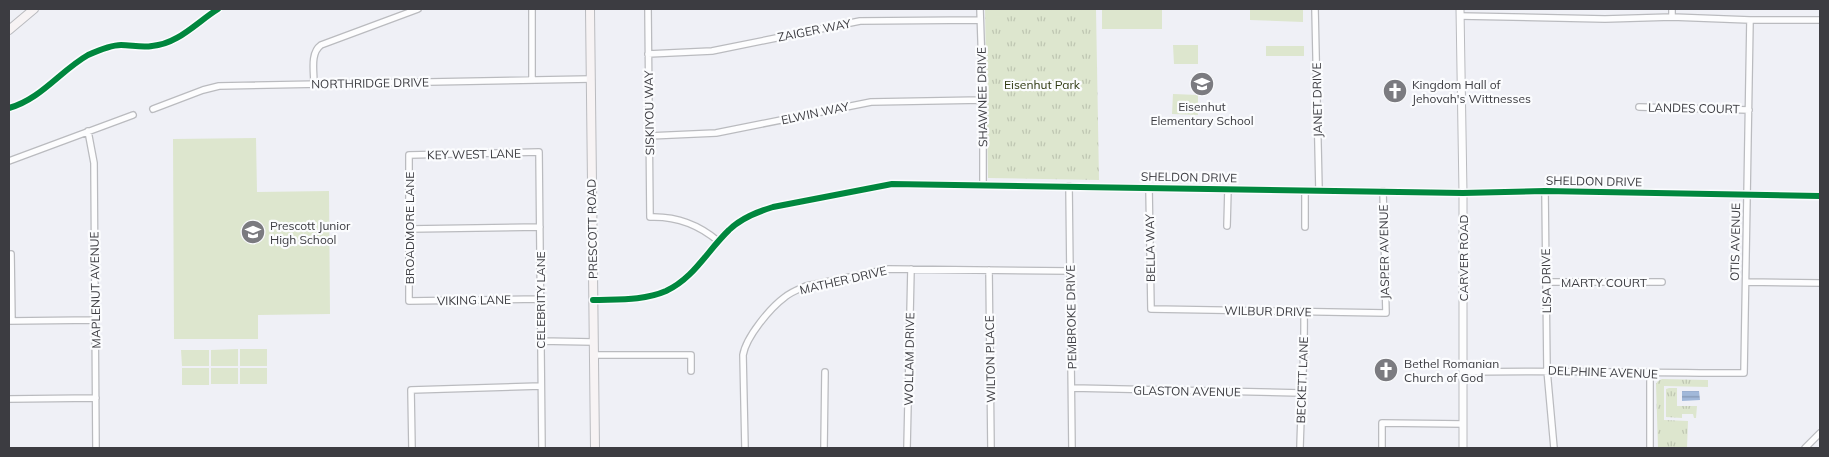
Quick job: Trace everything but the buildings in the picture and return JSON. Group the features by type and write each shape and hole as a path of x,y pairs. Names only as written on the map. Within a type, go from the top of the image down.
{"main road":[{"path":"9,30 34,9"},
{"name":"PRESCOTT ROAD","path":"590,9 594,448"}],"street":[{"path":"314,84 314,56 316,49 322,45 418,9"},
{"path":"532,9 532,80"},
{"name":"SISKIYOU WAY","path":"648,9 650,217 687,221 718,241"},
{"name":"SHAWNEE DRIVE","path":"980,9 983,185"},
{"name":"JANET DRIVE","path":"1315,9 1319,190"},
{"path":"1672,9 1672,17"},
{"path":"1460,12 1604,19 1672,17 1820,20"},
{"name":"CARVER ROAD","path":"1460,12 1463,193 1463,448"},
{"name":"ZAIGER WAY","path":"648,54 712,51 860,21 980,20"},
{"name":"OTIS AVENUE","path":"1744,373 1750,20"},
{"name":"NORTHRIDGE DRIVE","path":"153,109 219,86 591,79"},
{"name":"ELWIN WAY","path":"649,136 716,134 871,102 983,100"},
{"name":"LANDES COURT","path":"1639,107 1749,110"},
{"path":"9,161 133,115"},
{"name":"MAPLENUT AVENUE","path":"88,132 94,162 96,448"},
{"name":"KEY WEST LANE","path":"409,155 539,152"},
{"name":"CELEBRITY LANE","path":"539,152 542,448"},
{"name":"BROADMORE LANE","path":"409,155 409,301"},
{"name":"SHELDON DRIVE","path":"593,300 640,298 665,292 685,280 730,229 744,219 773,207 892,184 1463,193 1545,191 1820,196"},
{"name":"PEMBROKE DRIVE","path":"1069,186 1072,448"},
{"name":"BELLA WAY","path":"1150,188 1151,309"},
{"path":"1227,226 1228,189"},
{"path":"1305,190 1305,227"},
{"name":"JASPER AVENUE","path":"1383,191 1386,313"},
{"name":"LISA DRIVE","path":"1545,191 1547,370 1554,448"},
{"path":"409,230 540,227"},
{"path":"11,254 10,321 96,320"},
{"name":"MATHER DRIVE","path":"745,448 742,355 744,347 772,309 786,296 806,286 889,269 1070,271"},
{"name":"WOLLAM DRIVE","path":"907,448 911,269"},
{"name":"WILTON PLACE","path":"989,270 991,448"},
{"name":"MARTY COURT","path":"1547,282 1662,282"},
{"path":"1746,282 1820,283"},
{"name":"VIKING LANE","path":"409,301 540,299"},
{"name":"WILBUR DRIVE","path":"1151,309 1386,313"},
{"name":"BECKETT LANE","path":"1300,448 1304,312"},
{"path":"540,341 593,342"},
{"path":"593,354 691,355 691,371"},
{"name":"DELPHINE AVENUE","path":"1463,372 1547,370 1744,373"},
{"path":"824,448 825,372"},
{"path":"1650,373 1650,448"},
{"path":"412,448 411,390 540,386"},
{"name":"GLASTON AVENUE","path":"1072,388 1301,393"},
{"path":"9,399 96,398"},
{"path":"1382,448 1382,423 1463,424"},
{"path":"1805,448 1820,433"}],"green space":[{"name":"Eisenhut Park","path":"985,9 1096,9 1099,180 988,178"},
{"path":"1102,9 1162,9 1162,29 1102,29"},
{"path":"1250,9 1303,9 1303,22 1250,20"},
{"path":"1173,45 1198,45 1198,64 1174,64"},
{"path":"1266,46 1304,46 1304,56 1266,56"},
{"path":"1173,94 1198,95 1198,115 1172,114"},
{"path":"256,138 257,192 329,191 330,314 258,315 258,339 174,339 173,139"},
{"path":"238,349 238,366 211,366 211,350"},
{"path":"240,349 267,349 267,366 240,366"},
{"path":"181,350 209,350 209,366 182,366"},
{"path":"182,368 209,368 209,385 182,385"},
{"path":"211,368 238,368 238,384 211,384"},
{"path":"240,368 267,368 267,384 240,384"},
{"path":"1662,379 1708,380 1708,387 1664,386 1664,420 1688,421 1687,448 1658,448 1656,384"},
{"path":"1677,388 1677,406 1697,406 1696,418 1694,418 1693,414 1682,414 1682,418 1666,417 1666,389"}],"water":[{"path":"1682,391 1699,391 1700,400 1682,401"}],"cycle path":[{"path":"9,108 31,98 88,55 117,45 144,47 170,41 187,32 218,9"},
{"path":"593,300 639,298 657,294 676,286 692,272 721,238 734,226 761,211 892,184 1463,193 1545,191 1820,196"}],"place":[{"name":"Eisenhut Elementary School","path":"1202,84"},
{"name":"Kingdom Hall of Jehovah's Wittnesses","path":"1395,91"},
{"name":"Prescott Junior High School","path":"253,232"},
{"name":"Bethel Romanian Church of God","path":"1386,370"}]}
